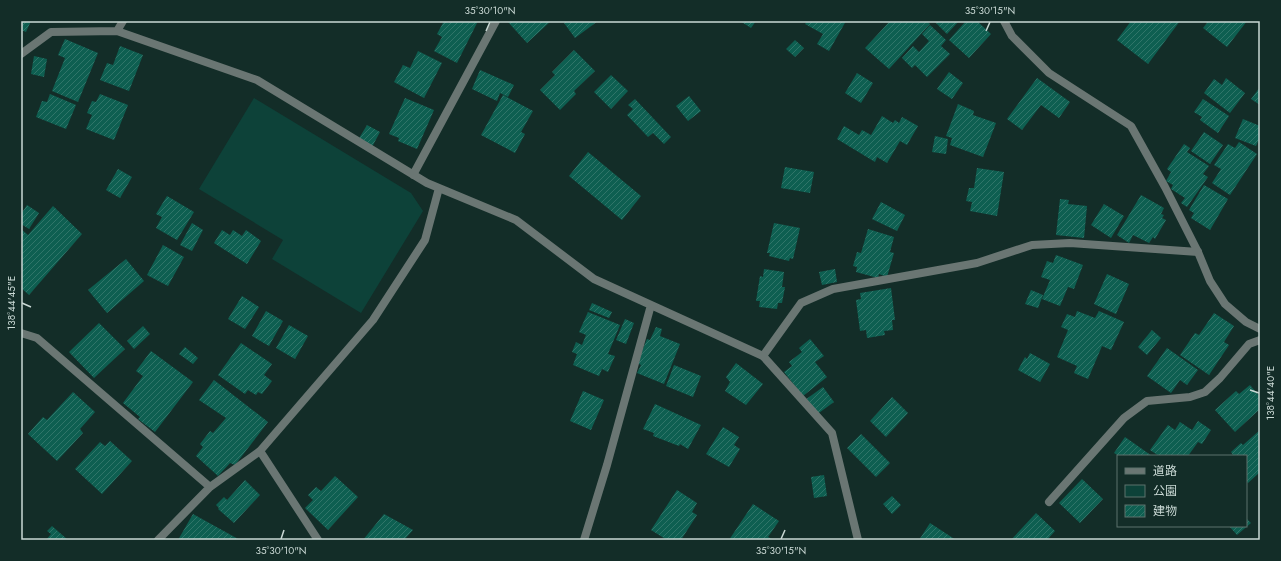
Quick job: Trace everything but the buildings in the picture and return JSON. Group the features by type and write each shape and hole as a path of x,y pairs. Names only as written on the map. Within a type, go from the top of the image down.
{"street":[{"path":"118,32 123,21"},
{"path":"413,175 496,21"},
{"path":"1004,21 1012,36 1049,73 1131,126 1165,187 1198,252 1210,281 1225,304 1246,322 1260,329"},
{"path":"21,54 52,32 118,32 257,80 427,183 516,220 594,279 763,356 832,433 858,540"},
{"path":"158,540 210,487 260,451 373,320 425,240 439,188"},
{"path":"763,356 801,303 833,289 977,263 1032,245 1070,244 1198,252"},
{"path":"584,540 607,465 651,305"},
{"path":"21,333 38,338 210,487"},
{"path":"1049,502 1124,418 1147,401 1190,397 1205,392 1220,378 1249,344 1260,340"},
{"path":"260,451 318,540"}],"green space":[{"path":"254,98 411,193 423,211 361,313 272,259 283,240 199,189"}]}
